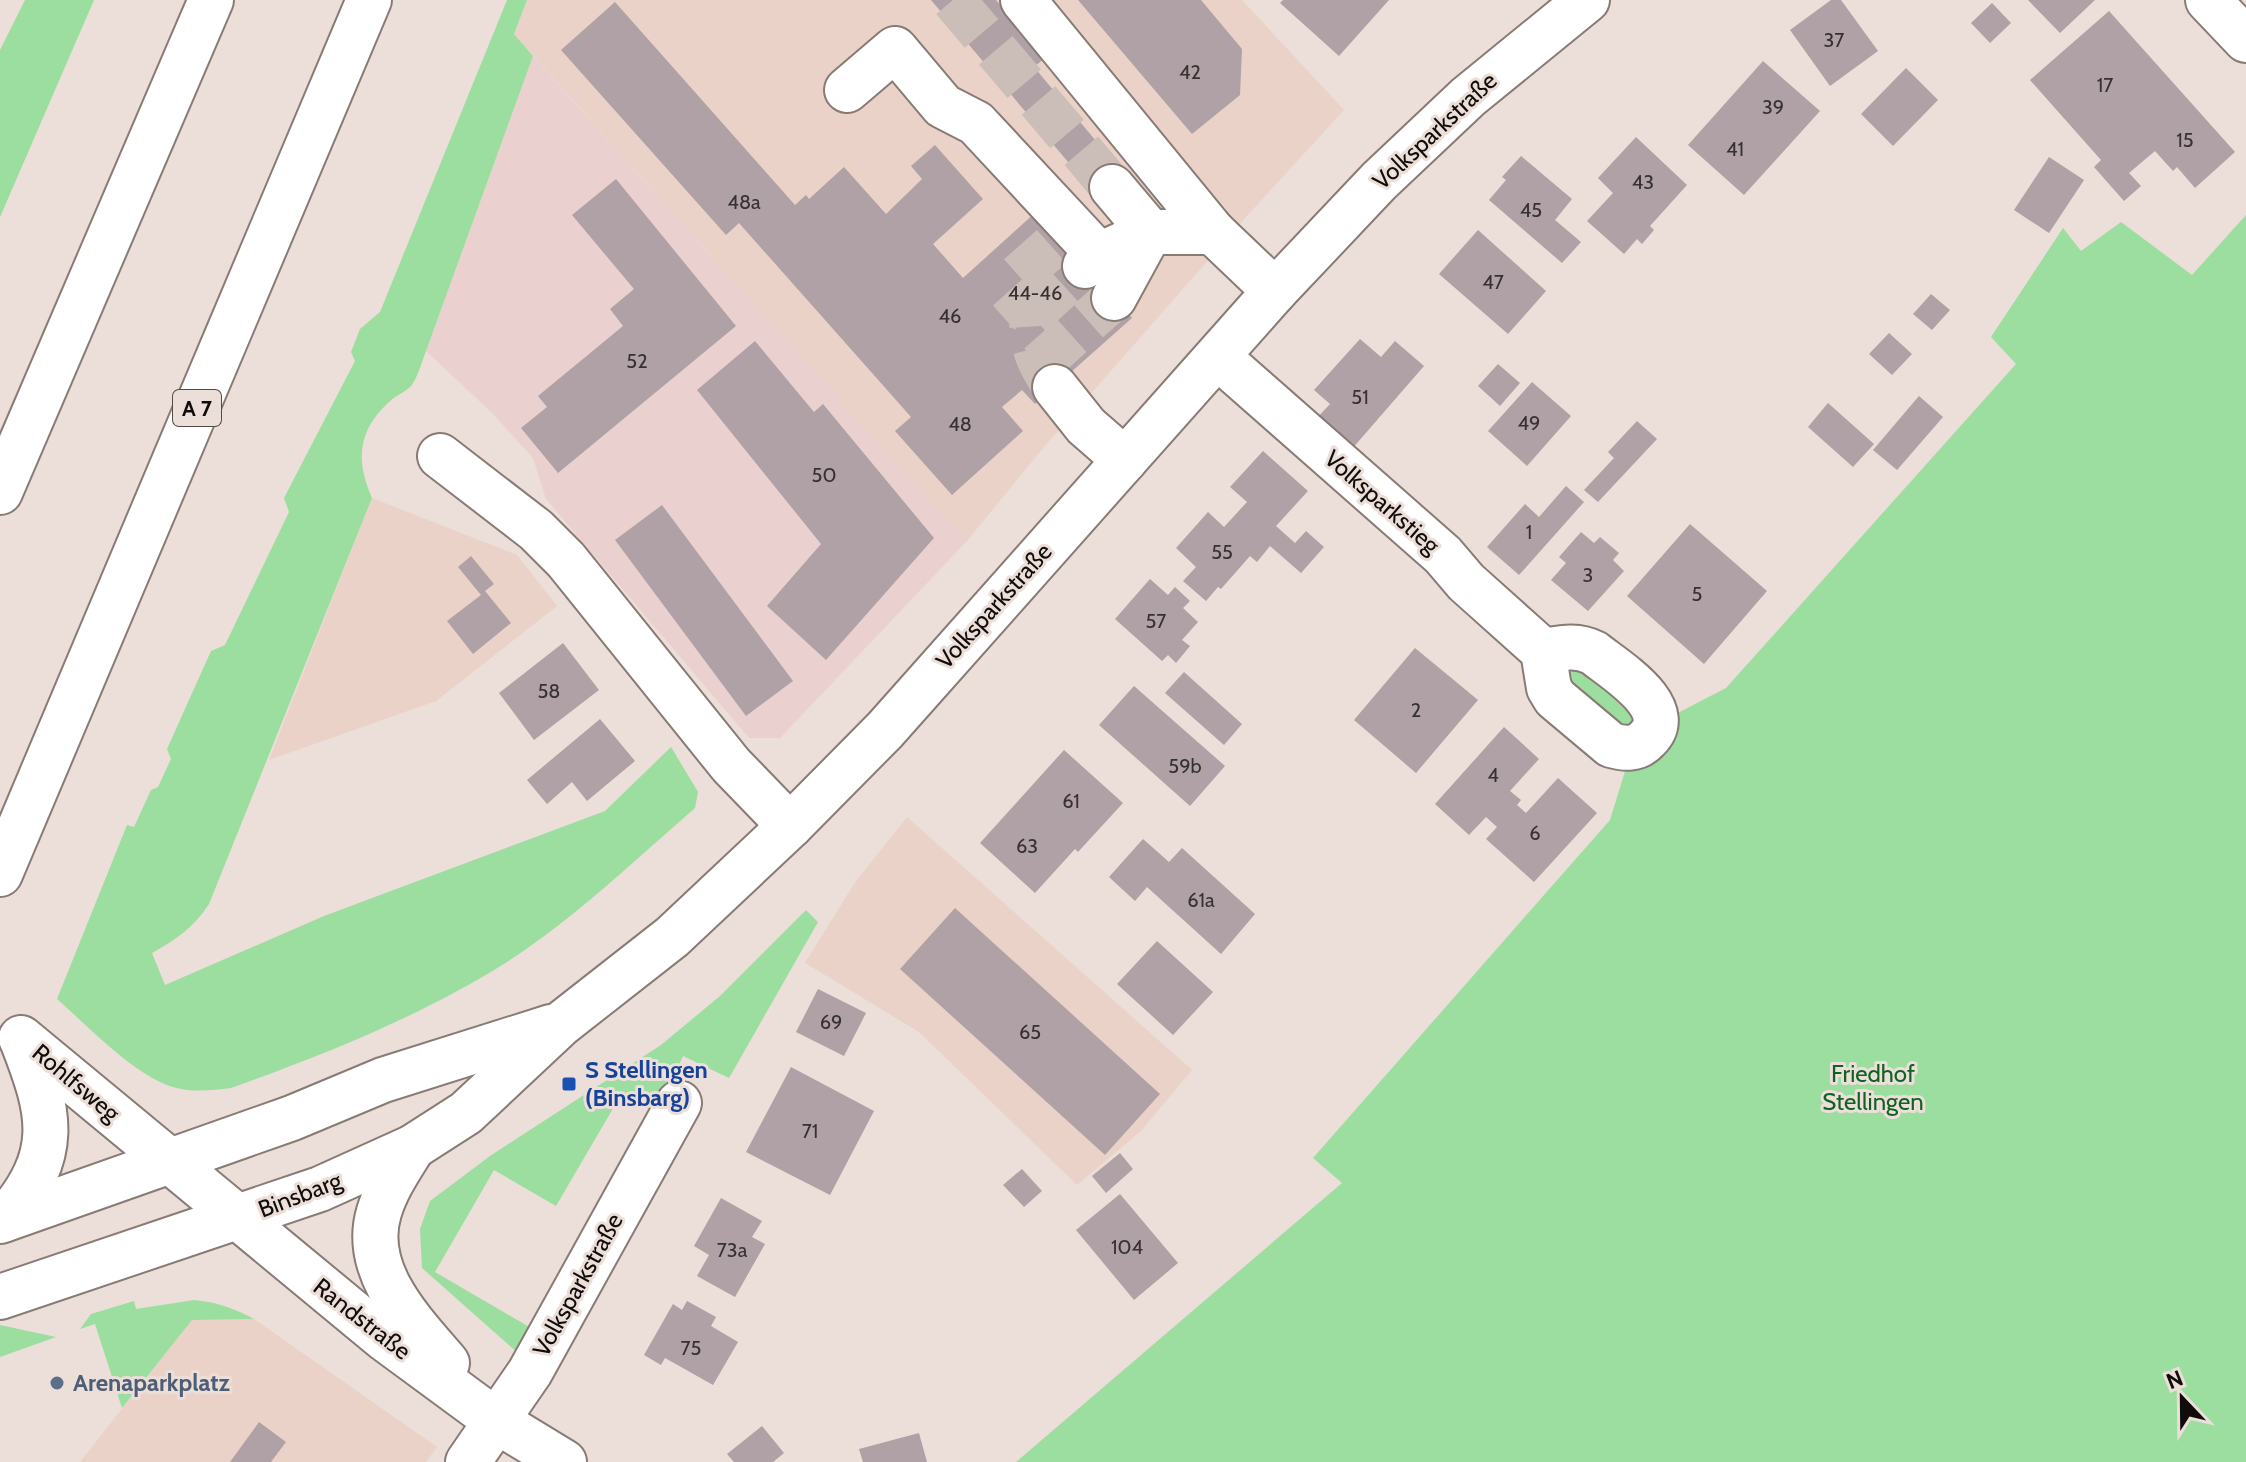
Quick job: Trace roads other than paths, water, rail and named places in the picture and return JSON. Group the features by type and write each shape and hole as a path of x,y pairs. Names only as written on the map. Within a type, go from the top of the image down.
{"main road":[{"path":"0,492 211,0"},
{"name":"A 7","path":"0,874 369,0"},
{"path":"1023,0 1213,232 1275,291"},
{"name":"Volksparkstraße","path":"790,826 885,730 1275,291 1433,128 1574,12 1621,0"},
{"path":"2208,0 2246,40"},
{"path":"847,90 895,49 943,106 976,123 1080,247 1150,232 1213,232"},
{"path":"1112,187 1150,232"},
{"path":"1114,298 1150,232"},
{"name":"Volksparkstieg","path":"1218,357 1443,555 1466,582 1543,651"},
{"path":"1055,387 1086,426 1125,460"},
{"path":"440,456 536,530 566,560 731,765 790,826"},
{"name":"Binsbarg","path":"0,1297 239,1219 320,1189 413,1147 466,1113 561,1024 672,937 790,826"},
{"name":"Binsbarg","path":"3,1220 323,1106 383,1080 561,1024"},
{"name":"Rohlfsweg","path":"3,1220 23,1198 34,1179 46,1135 46,1111 40,1086 21,1038 171,1162"},
{"name":"Volksparkstraße","path":"468,1462 530,1372 679,1103"},
{"path":"413,1147 386,1193 378,1215 377,1257 385,1281 412,1323 495,1420"},
{"name":"Randstraße","path":"171,1162 385,1339 495,1420 564,1462"}],"tunnel":[{"path":"953,0 1112,187"},
{"path":"1055,387 1036,353 1031,315 1006,287 1060,239"},
{"path":"1031,315 1085,266"},
{"path":"1039,365 1114,298"}],"place":[{"name":"S Stellingen (Binsbarg)","path":"569,1084"},
{"name":"Arenaparkplatz","path":"57,1383"}],"park label":[{"name":"Friedhof Stellingen","path":"1873,1088"}]}
